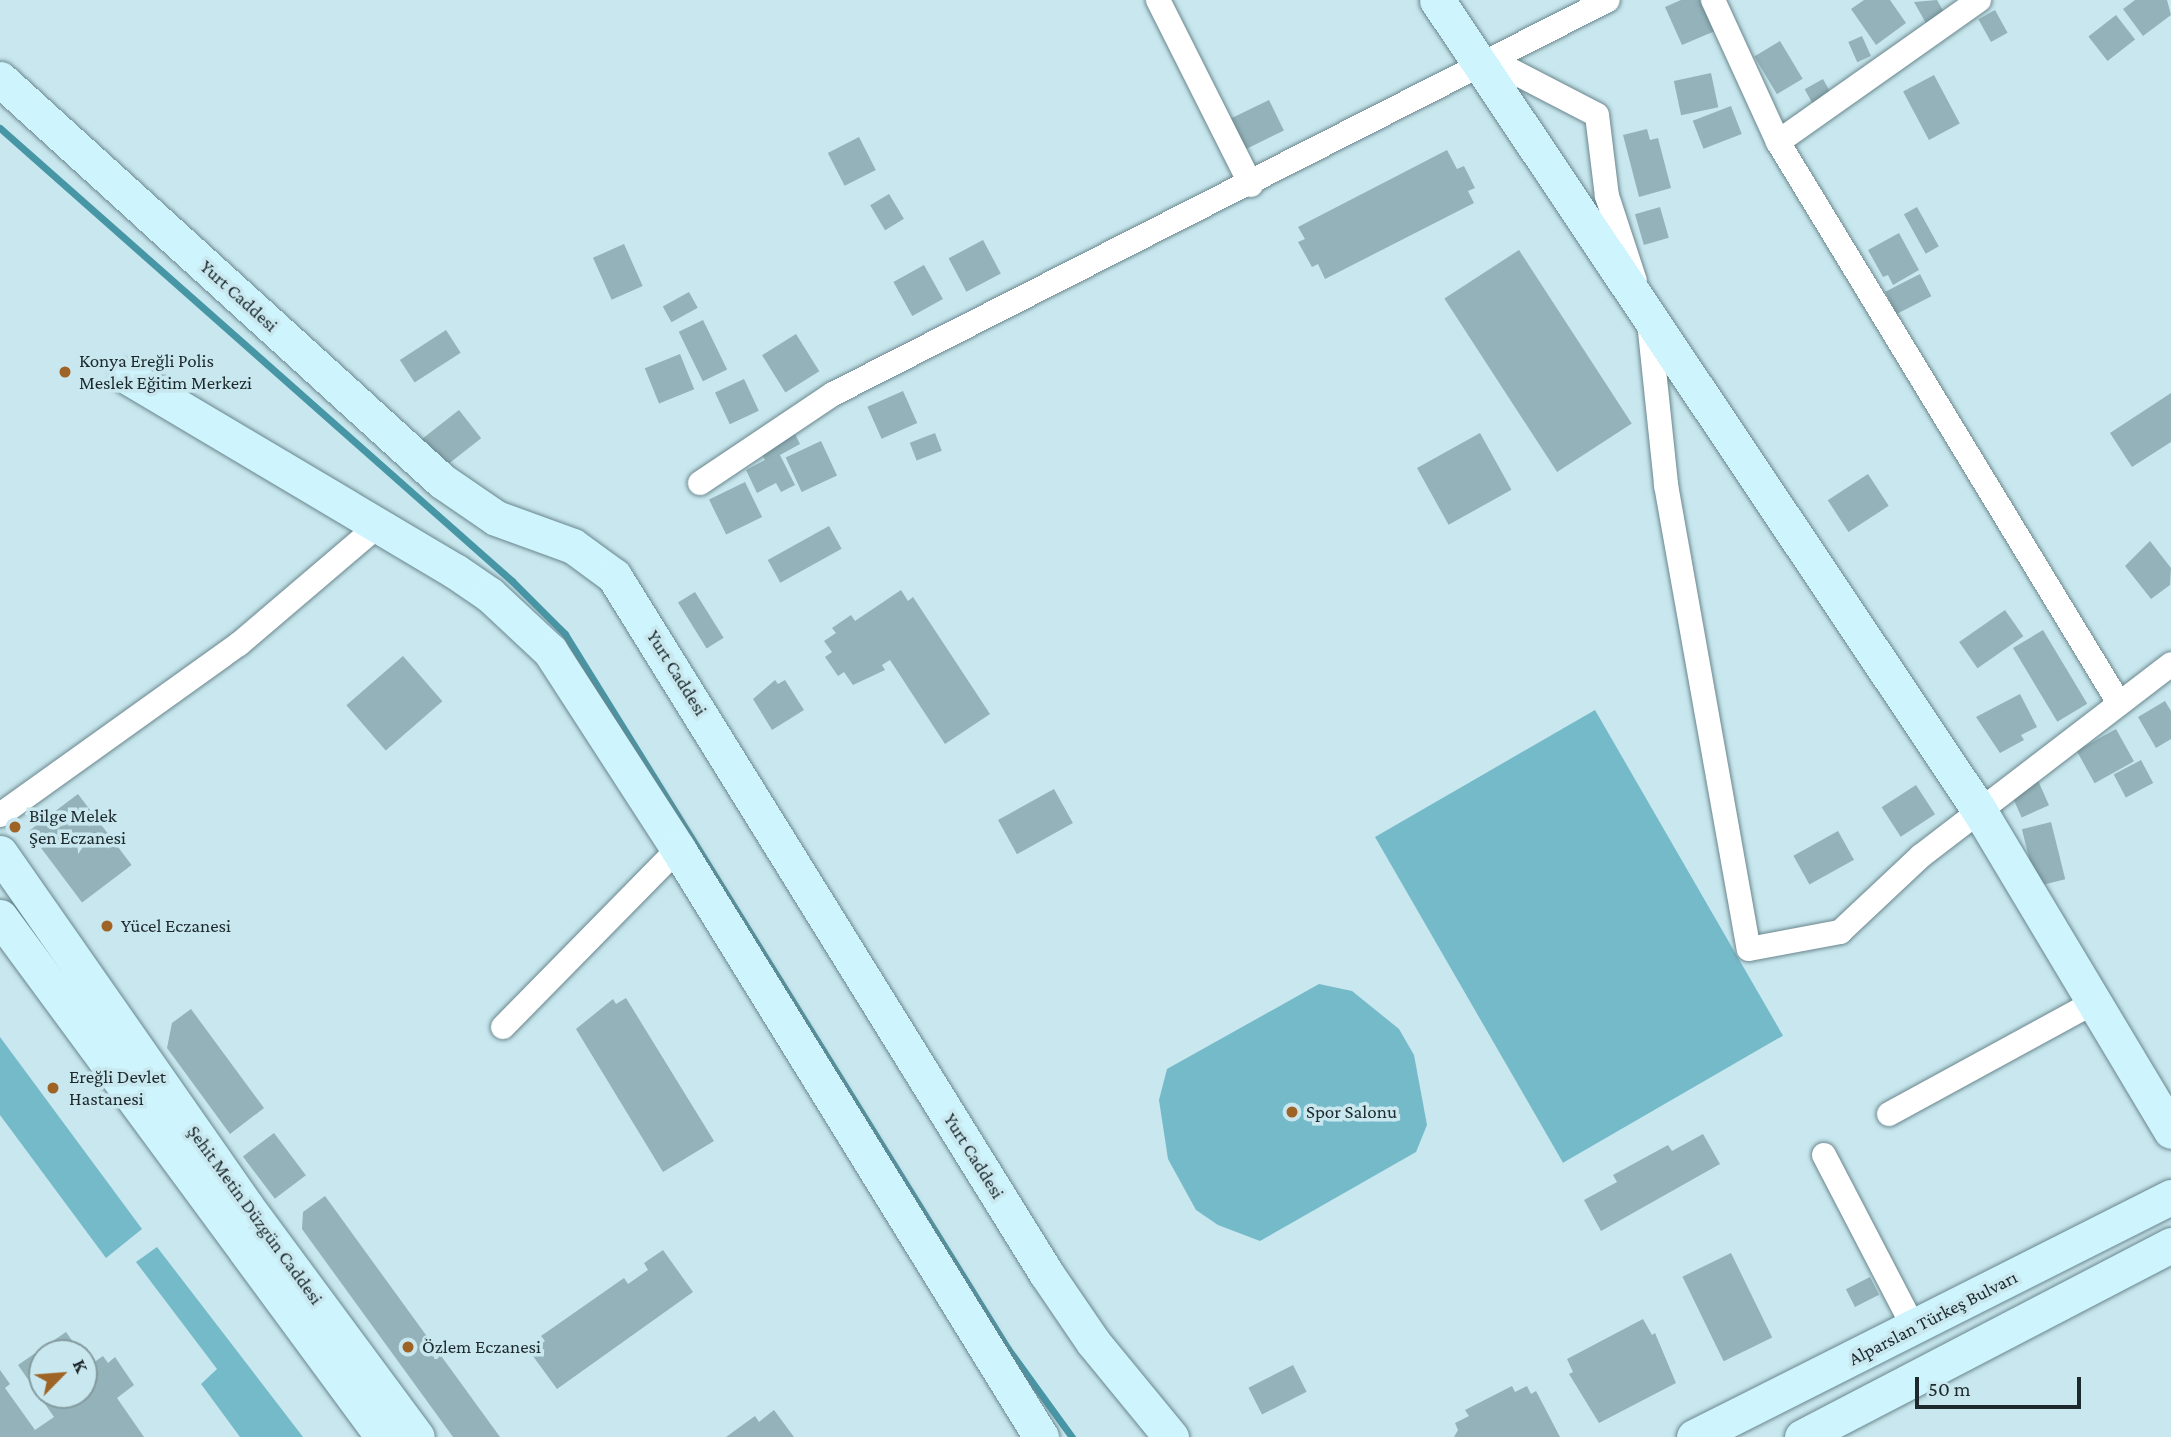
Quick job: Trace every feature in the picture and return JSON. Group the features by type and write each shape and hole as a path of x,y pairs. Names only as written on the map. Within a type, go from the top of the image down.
{"street":[{"path":"1158,0 1251,185"},
{"path":"1437,0 1486,63 1645,311 1979,810 2171,1131"},
{"path":"1713,0 1777,142 2119,703"},
{"path":"1777,142 1979,0"},
{"path":"699,483 833,394 1251,185 1598,3"},
{"path":"1486,63 1597,115 1607,196 1645,311 1666,485 1749,949 1840,933 1921,856 2171,664"},
{"name":"Yurt Caddesi","path":"0,79 442,481 496,518 573,546 614,576 1046,1273 1093,1342 1171,1437"},
{"path":"128,377 379,525 491,595 534,634 601,727 1041,1437"},
{"path":"0,815 239,644 379,525"},
{"path":"503,1027 678,849"},
{"name":"Şehit Metin Düzgün Caddesi","path":"0,853 246,1206 417,1437"},
{"name":"Şehit Metin Düzgün Caddesi","path":"0,917 383,1437"},
{"path":"1889,1114 2094,1002"},
{"path":"1824,1155 1914,1328"},
{"name":"Alparslan Türkeş Bulvarı","path":"1694,1437 2171,1196"},
{"path":"1802,1437 2171,1245"}],"shaded area":[{"path":"1595,710 1783,1036 1563,1163 1375,837"},
{"name":"Spor Salonu","path":"1319,984 1352,991 1399,1029 1414,1055 1427,1125 1416,1152 1260,1241 1218,1225 1196,1210 1168,1159 1159,1100 1167,1069"},
{"path":"0,1037 142,1229 106,1258 0,1115"},
{"path":"157,1247 303,1437 240,1437 201,1384 217,1369 136,1262"}],"building":[{"path":"1681,0 1701,0 1715,31 1682,45 1665,7"},
{"path":"1864,0 1890,0 1906,23 1876,45 1851,9"},
{"path":"1937,0 1945,14 1927,25 1914,2"},
{"path":"2135,0 2167,0 2171,15 2143,36 2123,9"},
{"path":"1995,10 2008,33 1991,42 1978,19"},
{"path":"2116,15 2135,39 2108,61 2088,37"},
{"path":"1862,36 1871,56 1857,62 1848,42"},
{"path":"1780,41 1803,79 1777,94 1754,56"},
{"path":"1711,73 1718,107 1681,115 1674,81"},
{"path":"1934,75 1960,124 1929,140 1903,91"},
{"path":"1823,79 1832,95 1813,105 1805,89"},
{"path":"1269,100 1284,131 1245,149 1230,119"},
{"path":"1731,106 1742,134 1703,149 1693,121"},
{"path":"1647,129 1650,140 1658,138 1671,188 1639,197 1623,135"},
{"path":"859,137 876,170 845,186 828,153"},
{"path":"1447,150 1457,169 1464,166 1475,188 1468,191 1474,203 1325,279 1318,264 1312,267 1298,242 1305,239 1298,227"},
{"path":"889,194 904,219 885,230 870,205"},
{"path":"1660,207 1669,238 1644,245 1635,214"},
{"path":"1917,207 1939,246 1926,254 1904,214"},
{"path":"1899,233 1919,270 1893,285 1888,275 1883,277 1868,250"},
{"path":"983,240 1001,274 966,292 949,258"},
{"path":"624,244 643,286 612,300 593,258"},
{"path":"1519,250 1632,424 1557,472 1444,298"},
{"path":"924,265 943,299 912,316 893,282"},
{"path":"1920,274 1931,296 1897,314 1885,292"},
{"path":"689,292 698,308 671,322 663,307"},
{"path":"703,320 727,369 703,381 679,332"},
{"path":"446,330 461,353 415,383 400,360"},
{"path":"796,334 819,371 785,393 762,355"},
{"path":"680,354 694,389 659,403 645,368"},
{"path":"744,379 759,411 730,424 715,393"},
{"path":"903,391 917,423 882,439 867,407"},
{"path":"2171,393 2171,442 2132,467 2110,433"},
{"path":"459,410 481,438 443,469 420,440"},
{"path":"935,433 942,451 917,460 910,443"},
{"path":"1480,433 1512,490 1449,525 1417,468"},
{"path":"795,434 800,444 780,455 795,485 781,492 776,483 757,493 746,470 765,460 760,451"},
{"path":"821,441 837,475 802,492 786,457"},
{"path":"1868,474 1889,506 1848,532 1828,500"},
{"path":"745,482 762,517 726,535 709,500"},
{"path":"829,526 842,549 780,583 768,560"},
{"path":"2150,541 2171,568 2170,585 2151,599 2125,566"},
{"path":"901,590 908,601 913,597 990,714 945,744 890,660 882,665 885,670 853,685 844,672 838,676 825,657 832,652 824,641 836,633 832,628 851,615 855,621"},
{"path":"695,592 724,638 707,648 678,603"},
{"path":"2005,610 2023,636 1977,668 1959,642"},
{"path":"2043,630 2087,704 2057,722 2013,648"},
{"path":"403,656 442,701 386,750 346,705"},
{"path":"775,680 778,684 785,680 804,710 772,730 753,699"},
{"path":"2020,694 2037,727 2021,735 2024,740 2000,753 1976,717"},
{"path":"2165,701 2171,711 2171,739 2156,748 2138,717"},
{"path":"2116,729 2134,761 2095,783 2077,751"},
{"path":"2141,760 2153,783 2126,798 2114,775"},
{"path":"2036,776 2049,805 2022,817 2009,788"},
{"path":"1916,785 1935,814 1901,837 1882,807"},
{"path":"1054,789 1073,823 1017,854 998,820"},
{"path":"78,794 132,865 82,902 28,831"},
{"path":"2051,822 2065,879 2036,887 2022,829"},
{"path":"1838,831 1854,860 1809,885 1793,856"},
{"path":"626,998 714,1141 663,1172 576,1029 613,999 616,1004"},
{"path":"191,1009 264,1108 230,1134 167,1048 172,1023"},
{"path":"274,1133 306,1175 275,1199 243,1156"},
{"path":"1703,1134 1720,1164 1601,1231 1584,1200 1617,1182 1613,1175 1668,1145 1672,1151"},
{"path":"325,1196 500,1437 453,1437 302,1229 303,1212"},
{"path":"663,1250 693,1292 557,1389 530,1352 545,1341 541,1336 624,1278 628,1284 648,1270 644,1263"},
{"path":"1731,1253 1772,1337 1724,1361 1682,1277"},
{"path":"1870,1277 1879,1295 1855,1307 1846,1289"},
{"path":"1643,1319 1652,1335 1655,1333 1676,1383 1599,1423 1569,1374 1573,1372 1567,1359"},
{"path":"66,1332 71,1339 56,1339"},
{"path":"103,1356 108,1363 115,1357 134,1385 117,1398 144,1437 0,1437 0,1370 10,1384 5,1388 35,1430 54,1417 48,1409 98,1409 98,1359"},
{"path":"28,1358 28,1379 18,1365"},
{"path":"1293,1365 1307,1392 1262,1414 1248,1388"},
{"path":"1512,1386 1515,1392 1527,1386 1531,1394 1536,1391 1560,1437 1454,1437 1458,1430 1455,1423 1469,1416 1465,1410"},
{"path":"774,1410 794,1437 726,1437 755,1416 759,1422"}],"waterway":[{"path":"0,128 512,581 565,634 1008,1349 1072,1437"}],"place":[{"name":"Konya Ereğli Polis Meslek Eğitim Merkezi","path":"65,372"},
{"name":"Bilge Melek Şen Eczanesi","path":"15,827"},
{"name":"Yücel Eczanesi","path":"107,926"},
{"name":"Ereğli Devlet Hastanesi","path":"53,1088"},
{"name":"Spor Salonu","path":"1292,1112"},
{"name":"Özlem Eczanesi","path":"408,1347"}]}
